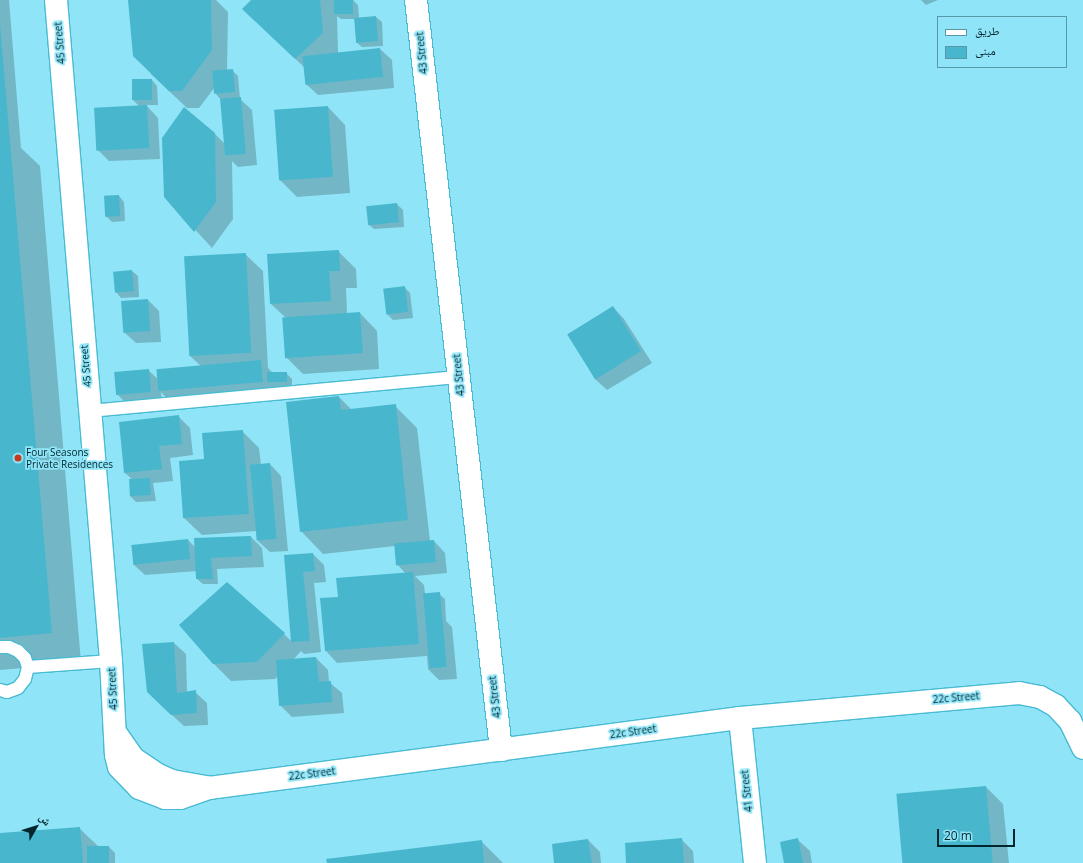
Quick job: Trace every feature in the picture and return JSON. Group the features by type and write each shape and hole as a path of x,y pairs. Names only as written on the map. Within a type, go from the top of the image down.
{"street":[{"name":"45 Street","path":"56,0 111,661 115,732"},
{"name":"43 Street","path":"416,0 501,750"},
{"name":"22c Street","path":"115,732 133,758 158,776 172,781 209,788 740,718 1019,693 1040,697 1056,706 1070,721 1083,748"},
{"name":"41 Street","path":"740,718 755,863"}],"lane":[{"path":"90,411 459,377"},
{"path":"0,647 9,647 18,651 25,658 28,667 25,679 18,688 7,692 0,690"},
{"path":"28,667 111,661"}],"building":[{"path":"128,0 211,0 212,50 182,91 169,91 133,56"},
{"path":"251,0 320,0 323,33 295,59 242,9"},
{"path":"334,0 353,0 353,14 334,14"},
{"path":"376,16 378,41 356,43 354,18"},
{"name":"Four Seasons Private Residences","path":"0,25 52,633 0,638"},
{"path":"380,48 383,77 305,85 302,56"},
{"path":"233,69 235,92 214,94 212,71"},
{"path":"132,79 152,79 152,100 132,100"},
{"path":"241,97 246,154 225,156 220,99"},
{"path":"147,105 149,148 96,151 94,108"},
{"path":"328,106 333,177 279,181 274,110"},
{"path":"184,107 215,133 216,202 194,232 164,197 162,138"},
{"path":"119,195 120,216 105,217 104,196"},
{"path":"397,203 399,222 368,225 366,206"},
{"path":"339,250 340,271 329,271 331,301 270,304 267,254"},
{"path":"246,253 251,353 189,356 184,256"},
{"path":"132,270 134,291 115,293 113,272"},
{"path":"405,286 408,312 386,314 383,289"},
{"path":"148,299 150,331 123,333 121,301"},
{"path":"613,306 641,351 595,380 567,335"},
{"path":"360,312 363,353 285,358 282,317"},
{"path":"261,360 263,382 158,391 156,369"},
{"path":"149,369 151,392 116,395 114,372"},
{"path":"267,372 287,372 287,382 267,382"},
{"path":"339,396 341,410 396,404 408,520 300,532 286,402"},
{"path":"179,415 182,444 159,446 162,469 124,473 119,422"},
{"path":"243,430 249,514 183,518 179,461 204,459 202,433"},
{"path":"270,463 277,539 257,540 250,465"},
{"path":"150,478 151,495 130,496 129,479"},
{"path":"251,536 252,556 211,558 213,579 196,579 194,538"},
{"path":"188,539 190,559 133,565 131,545"},
{"path":"434,540 436,562 396,565 394,543"},
{"path":"313,553 315,571 303,572 310,641 291,642 284,555"},
{"path":"413,572 419,644 325,651 320,598 338,597 336,578"},
{"path":"227,582 285,633 257,662 213,664 179,625"},
{"path":"440,592 447,667 430,668 423,593"},
{"path":"174,642 177,693 196,690 197,713 171,715 147,692 142,644"},
{"path":"316,657 319,682 331,681 332,702 279,706 276,660"},
{"path":"986,786 993,863 902,863 896,794"},
{"path":"80,827 83,863 0,863 0,833"},
{"path":"682,838 684,863 626,863 625,843"},
{"path":"798,838 803,863 784,863 780,842"},
{"path":"588,839 592,863 554,863 552,844"},
{"path":"482,840 484,863 327,863 326,859"},
{"path":"87,846 109,846 109,863 87,863"}],"place":[{"name":"Four Seasons Private Residences","path":"18,458"}]}
